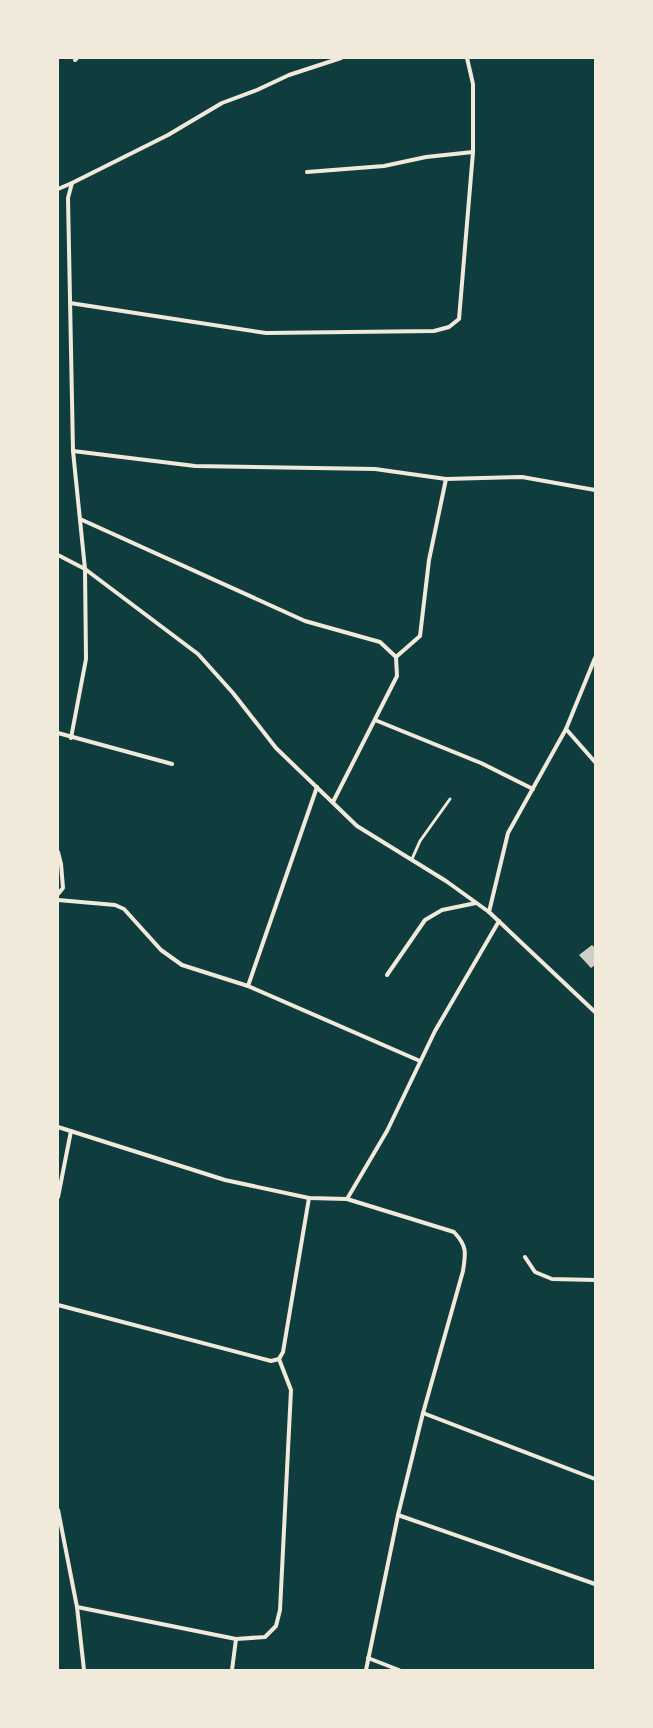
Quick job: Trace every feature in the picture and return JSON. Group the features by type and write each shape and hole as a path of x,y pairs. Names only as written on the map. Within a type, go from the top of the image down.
{"street":[{"path":"58,189 72,184 168,135 222,104 289,75 334,59 341,58"},
{"path":"70,303 266,333 434,331 449,327 459,319 473,152 473,84 467,58"},
{"path":"307,172 384,166 426,157 473,152"},
{"path":"71,738 86,659 85,569 72,451 68,198 72,184"},
{"path":"72,451 195,466 375,469 446,479 522,477 595,490"},
{"path":"396,657 420,636 429,560 446,479"},
{"path":"80,519 305,621 380,642 396,657 397,676 333,802"},
{"path":"58,555 85,569 198,654 233,693 276,748 357,826 412,859 489,912 595,1012"},
{"path":"489,912 508,833 566,729 595,658"},
{"path":"375,720 481,763 533,789"},
{"path":"566,729 595,762"},
{"path":"58,733 71,738 172,764"},
{"path":"248,986 318,787"},
{"path":"58,852 61,864 63,888 58,894"},
{"path":"58,900 115,905 124,909 172,958 182,964 248,986 420,1062"},
{"path":"387,975 425,920 442,910 476,903"},
{"path":"347,1199 387,1131 435,1031 499,921"},
{"path":"58,1127 225,1180 309,1198 347,1199 454,1232 463,1242 465,1255 463,1270 423,1414 398,1516 366,1670"},
{"path":"58,1197 71,1131"},
{"path":"76,1607 236,1639 265,1637 276,1626 280,1610 291,1390 279,1359 282,1352 309,1198"},
{"path":"525,1257 535,1272 552,1279 595,1280"},
{"path":"58,1305 271,1361 279,1359"},
{"path":"423,1414 595,1478"},
{"path":"58,1510 76,1607 84,1670"},
{"path":"398,1516 595,1584"},
{"path":"232,1670 236,1639"},
{"path":"368,1658 399,1670"}],"lane":[{"path":"412,859 420,841 450,799"}],"building":[{"path":"592,945 595,948 595,965 591,968 579,955"}]}
